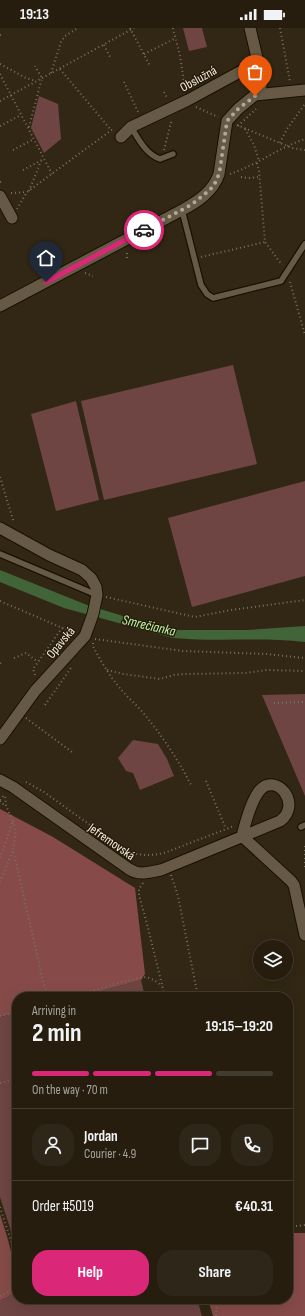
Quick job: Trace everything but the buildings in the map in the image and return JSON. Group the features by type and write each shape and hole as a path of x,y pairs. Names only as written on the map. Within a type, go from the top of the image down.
{"street":[{"path":"0,306 182,210 201,199 210,190 217,180 220,169 227,121 238,109 259,91 261,81 250,28"},
{"name":"Obslužná","path":"121,137 131,128 186,101 258,62"},
{"path":"255,96 305,90"},
{"path":"4,193 12,218"},
{"path":"0,528 49,555 82,570 91,578 96,587 97,595"},
{"name":"Opavská","path":"0,739 35,691 88,638 97,595"},
{"name":"Jefremovská","path":"5,788 128,870 143,874 168,867 270,826 285,818 290,809 290,803 284,791 275,785 265,786 261,789 246,821 242,836"},
{"path":"242,836 291,880 294,886 305,935"}],"lane":[{"path":"131,128 142,145 154,156 160,159 173,154"},
{"path":"182,210 204,291 213,298 281,280 305,244"},
{"path":"0,554 97,595"}],"path":[{"path":"50,73 64,36 78,28"},
{"path":"0,101 134,28"},
{"path":"173,28 176,38 186,101 227,121 287,146 305,150"},
{"path":"280,28 291,92"},
{"path":"130,29 150,66"},
{"path":"144,54 176,38"},
{"path":"104,45 110,57"},
{"path":"0,64 26,78 36,81"},
{"path":"29,129 42,78 35,66"},
{"path":"4,193 12,194 28,192 111,130 60,69"},
{"path":"0,74 52,174"},
{"path":"124,82 143,122"},
{"path":"280,143 287,129 305,104"},
{"path":"163,152 173,112 171,108"},
{"path":"0,126 21,115"},
{"path":"244,128 254,145 258,162 266,242 280,261"},
{"path":"13,150 34,139"},
{"path":"217,180 228,174 244,169 287,146 305,139"},
{"path":"23,170 44,159"},
{"path":"12,218 28,192 41,160"},
{"path":"241,177 260,177"},
{"path":"195,259 266,242"},
{"path":"127,247 127,258"},
{"path":"80,272 93,276"},
{"path":"289,278 305,335"},
{"path":"0,477 18,538"},
{"path":"97,595 195,617 231,610 305,600"},
{"path":"0,602 88,638 183,651 266,654 305,658"},
{"path":"32,678 35,675 33,669 62,628"},
{"path":"88,638 119,688 144,713 160,735 176,758 192,787"},
{"path":"14,658 26,653 38,662"},
{"path":"45,704 71,668"},
{"path":"107,670 123,674 160,679 185,674 245,673 267,670 305,671"},
{"path":"274,703 305,702"},
{"path":"19,713 72,752"},
{"path":"6,806 0,801 5,788 17,778 44,792 125,850 134,854 153,856 190,844 246,821"},
{"path":"206,781 226,829"},
{"path":"0,882 13,850 16,831 13,820 6,806 5,788"},
{"path":"44,792 47,788"},
{"path":"62,805 65,801"},
{"path":"81,818 84,814"},
{"path":"0,858 13,820"},
{"path":"116,843 118,839"},
{"path":"189,840 190,844"},
{"path":"305,846 305,867"},
{"path":"13,850 43,981 47,992"},
{"path":"168,867 178,896 197,992"},
{"path":"143,874 144,880 139,889 139,895 148,924 164,992"},
{"path":"88,992 125,981 146,977 154,980 162,986"},
{"path":"0,1016 12,1013"},
{"path":"0,1082 12,1079"},
{"path":"0,1207 12,1244"},
{"path":"293,1226 305,1225"},
{"path":"0,1296 12,1290"},
{"path":"216,1316 217,1304"}],"shaded area":[{"path":"183,28 202,28 207,47 189,51"},
{"path":"39,96 58,104 61,139 44,153 31,128"},
{"path":"233,365 257,464 104,500 81,401"},
{"path":"76,401 99,500 56,511 31,414"},
{"path":"305,481 305,576 192,607 168,518"},
{"path":"305,694 305,796 262,695"},
{"path":"133,740 158,744 167,759 174,776 140,790 133,773 126,771 118,758"},
{"path":"0,809 53,837 135,888 145,974 141,980 98,992 12,992 12,1014 0,1017"},
{"path":"141,980 144,992 98,992"},
{"path":"12,1014 12,1237 0,1197 0,1017"},
{"path":"0,1214 12,1259 12,1295 0,1301"},
{"path":"293,1233 305,1233 305,1316 213,1316 209,1304 293,1304"},
{"path":"12,1295 12,1304 198,1304 202,1316 0,1316 0,1301"}],"water":[{"name":"Smrečianka","path":"0,570 87,605 159,627 179,630 247,630 305,626 305,642 173,638 64,608 0,582"}],"way so far":[{"path":"144,230 201,199 210,190 217,180 220,169 227,121 238,109 255,96"}],"route":[{"path":"46,282 144,230"}]}
